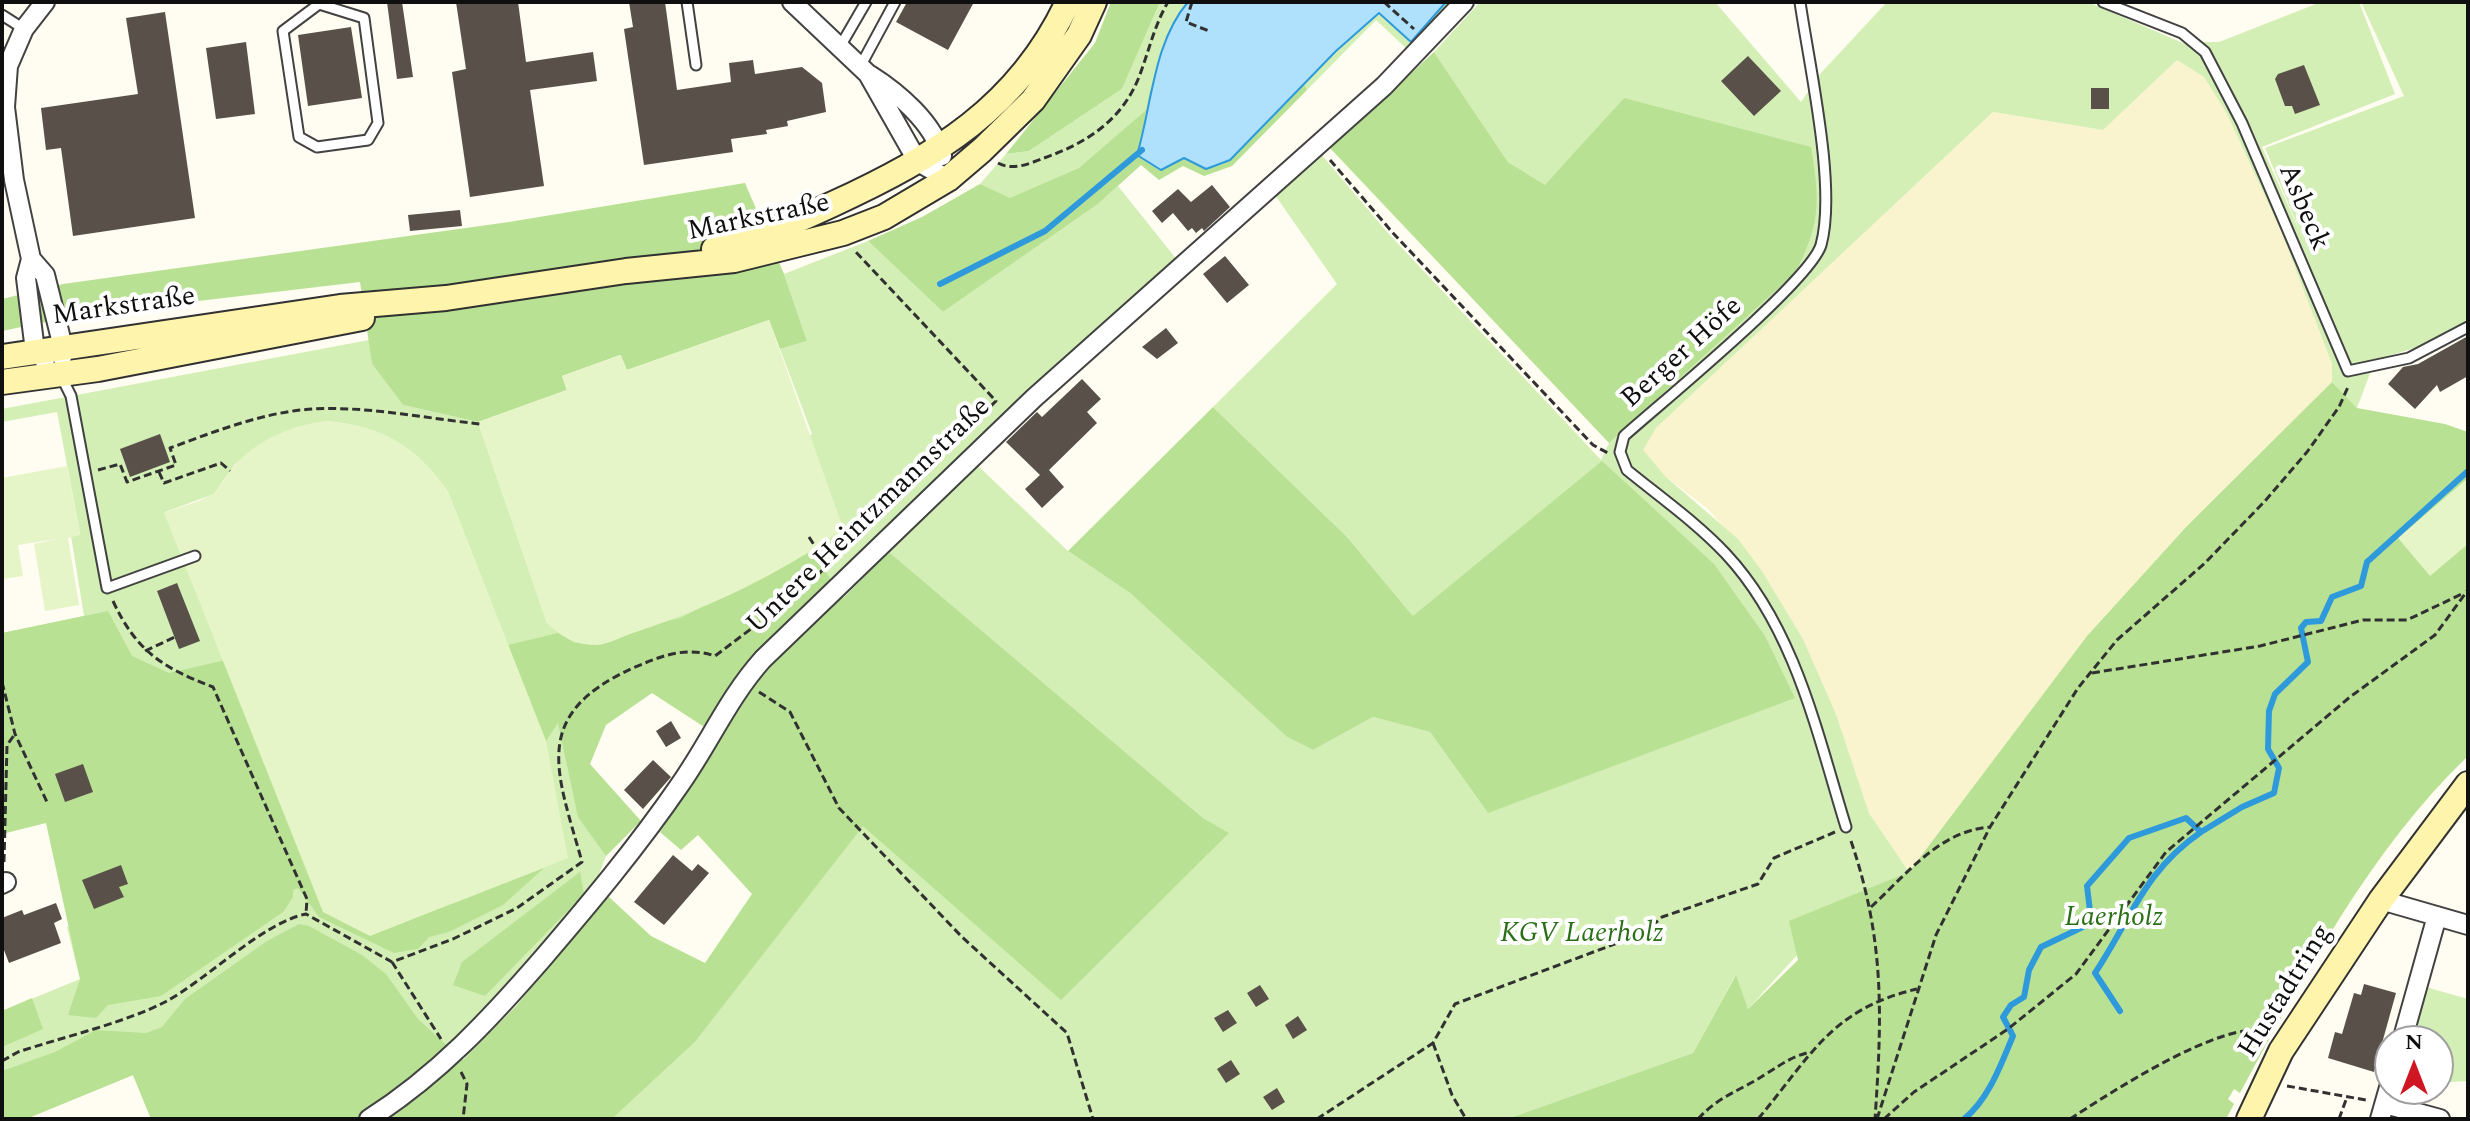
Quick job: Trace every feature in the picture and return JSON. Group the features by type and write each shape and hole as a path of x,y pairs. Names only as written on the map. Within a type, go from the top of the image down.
{"main road":[{"name":"Markstraße","path":"626,271 767,233 918,162 941,148 1004,97 1041,51 1068,2"},
{"name":"Markstraße","path":"2,357 340,307 446,298 626,271 734,260 843,233 884,217 948,179 982,150 1033,100 1079,35 1094,2"},
{"name":"Markstraße","path":"2,382 60,375 343,323 446,298"},
{"name":"Hustadtring","path":"2249,1119 2288,1041 2381,900 2468,784"}],"street":[{"path":"45,2 24,29 8,66 5,107 14,180 31,259 26,278 35,351 60,375"},
{"path":"792,2 864,70 918,162 948,179"},
{"name":"Untere Heintzmannstraße","path":"369,1119 404,1097 453,1057 602,890 687,774 743,681 790,631 1034,398 1285,178 1429,43 1464,2"},
{"path":"864,70 895,91 941,148 948,179"},
{"path":"31,259 45,275 63,347 60,375"},
{"path":"2381,900 2468,925"},
{"path":"2406,1025 2437,916"},
{"path":"2383,1111 2440,1119"}],"lane":[{"path":"687,2 696,65"},
{"path":"841,45 866,2"},
{"path":"864,70 895,2"},
{"name":"Berger Höfe","path":"1800,2 1826,189 1820,246 1798,279 1624,436 1620,452 1627,470 1728,556 1763,606 1798,675 1846,827"},
{"name":"Asbeck","path":"2103,2 2182,33 2211,61 2242,123 2348,371"},
{"path":"319,3 364,18 378,123 368,140 317,147 299,137 283,31 319,3"},
{"path":"2,15 24,29"},
{"path":"2348,371 2409,358 2468,327"},
{"name":"Markstraße","path":"60,375 71,396 107,588"},
{"path":"107,588 195,556"}],"path":[{"path":"982,150 1001,165 1013,168 1074,146 1104,128 1138,78 1156,23 1168,2"},
{"path":"1192,2 1186,22 1209,31"},
{"path":"1384,2 1429,43"},
{"path":"1334,164 1393,233 1593,445"},
{"path":"392,962 507,913 582,862 562,789 557,755 563,725 580,701 605,681 662,656 695,650 715,656 827,566 996,401 870,269 843,233"},
{"path":"1876,1119 1936,935 1990,827 2078,688 2117,640 2205,563 2307,452 2339,407 2348,387 2348,371"},
{"path":"84,474 120,464 127,482 176,465 170,448 226,427 301,410 373,412 480,424"},
{"path":"158,471 164,483 221,463 230,471"},
{"path":"809,537 841,585"},
{"path":"107,588 127,631 145,651 175,672 213,687 307,899 306,914"},
{"path":"2092,673 2260,646 2363,620 2407,620 2467,591"},
{"path":"1884,1119 1914,1092 2010,1028 2076,974 2166,852 2194,825 2350,697 2435,635 2467,591"},
{"path":"145,651 175,637"},
{"path":"743,681 790,712 839,808 962,937 1067,1033 1093,1119"},
{"path":"2,682 15,734 47,802"},
{"path":"4,883 2,841 7,745 15,734"},
{"path":"1317,1119 1433,1043 1455,1004 1462,1000 1644,933 1662,917 1758,884 1774,858 1846,827 1871,907 1882,997 1876,1119"},
{"path":"1871,907 1928,852 1955,835 1990,827"},
{"path":"2,1061 18,1052 163,1003 214,972 288,918 306,914 392,962 467,1084 463,1119"},
{"path":"1758,1119 1810,1052 1852,1013 1882,997 1919,988"},
{"path":"2070,1119 2181,1053 2227,1036 2263,1030 2288,1041"},
{"path":"1433,1043 1452,1095 1466,1119"},
{"path":"1698,1119 1734,1089 1765,1075 1788,1057 1810,1052"},
{"path":"2269,1078 2289,1087 2347,1097 2383,1111"},
{"path":"2339,1119 2347,1097"}],"shaded area":[{"path":"2177,60 2204,77 2227,114 2281,231 2332,364 2332,382 2187,526 2087,636 1909,872 1869,813 1836,714 1803,639 1762,571 1708,509 1666,477 1642,450 1656,428 1993,112 2103,130"}],"green space":[{"path":"1111,2 1160,2 1122,89 1029,151 1006,154 1095,43"},
{"path":"1160,2 1457,2 1408,50 1376,20 1307,90 1297,69 1146,110 1080,168 1010,199 980,184 1006,154 1029,151 1122,89"},
{"name":"KGV Laerholz","path":"1480,2 1715,2 1801,102 1820,74 1887,2 2088,2 2192,47 2199,42 2219,42 2321,2 2359,2 2395,94 2262,147 2304,241 2265,148 2404,96 2361,2 2468,2 2468,321 2421,346 2375,360 2357,408 2332,382 2332,364 2281,231 2227,114 2204,77 2177,60 2103,130 1993,112 1656,428 1643,450 1666,477 1738,539 1762,571 1803,639 1836,714 1869,813 1909,872 1849,898 1748,1009 1735,976 1693,1053 1507,1119 612,1119 695,1042 863,825 1228,833 1203,818 889,552 977,465 1068,551 1130,593 1287,737 1313,750 1373,717 1430,732 1488,813 1413,616 1347,537 1213,407 1337,284 1275,195 1320,153 1387,232 1601,460 1609,443 1795,273 1624,98 1546,186 1508,162 1434,52"},
{"path":"1434,52 1508,162 1545,185 1624,98 1811,147 1816,212 1810,240 1795,273 1609,443 1330,148"},
{"path":"1297,69 1307,90 1232,166 1204,176 1183,166 1159,180 1141,165 1098,204 943,312 868,241 922,217 980,184 1010,198 1079,168 1146,110 1150,90"},
{"path":"745,183 784,274 807,341 780,349 769,320 627,370 620,355 562,376 567,390 478,422 403,405 372,364 360,282 79,315 2,331 2,299 63,284 509,222"},
{"path":"1118,186 1178,261 743,671 652,693 585,723 584,814 606,856 592,893 442,1057 151,1119 133,1075 26,1119 2,1119 2,1011 80,979 67,927 153,898 153,767 2,834 2,633 84,616 71,536 80,534 57,412 2,422 2,409 369,340 372,364 403,405 478,422 547,623 812,434 780,349 807,341 784,274 868,241 943,312 1098,204","holes":["327,421 381,434 411,451 448,492 545,740 165,512 214,494 235,464"]},
{"path":"769,320 843,528 768,576 685,614 599,645 588,645 563,636 547,623 478,422 567,390 562,376 621,355 627,370"},
{"name":"Laerholz","path":"2332,382 2357,408 2445,424 2468,432 2468,756 2400,831 2370,872 2315,959 2240,1093 2234,1089 2228,1099 2234,1104 2226,1119 1507,1119 1693,1053 1736,975 1748,1009 1798,960 1789,921 1909,872 2087,636 2187,526"},
{"path":"1213,407 1347,537 1413,616 1602,461 1714,564 1765,636 1795,698 1488,813 1430,732 1373,717 1313,750 1287,737 1130,593 1068,551"},
{"path":"327,421 365,428 396,442 424,463 448,492 546,741 568,858 370,936 323,912 164,513 211,495 243,456 265,441 301,426"},
{"path":"67,466 80,535 68,538 79,605 45,611 34,544 57,539 18,545 23,576 2,579 2,478"},
{"path":"2468,478 2468,544 2430,576 2398,538"},
{"path":"812,551 843,598 889,552 1203,818 1229,833 1061,1000 863,826 695,1042 612,1119 151,1119 133,1075 26,1119 2,1119 2,1071 55,1052 96,1030 146,1033 162,1027 185,999 267,941 299,924 309,926 362,955 386,974 418,1019 463,1060 516,1006 608,896 651,936 705,963 752,894 698,835 681,850 660,832 718,736 652,693 606,725 590,764 641,821 606,856 578,817 558,723 546,741 508,645 558,633 575,643 680,618"},
{"path":"108,611 132,656 169,673 230,659 452,904 544,868 503,905 449,932 429,937 418,949 394,953 319,917 298,888 293,890 293,897 283,912 161,996 108,1005 96,1018 68,1015 80,979 46,823 2,834 2,633"},
{"path":"580,872 584,894 485,996 453,985 462,962"},
{"path":"2426,987 2468,999 2468,1081 2454,1082 2454,1025 2415,1025"},
{"path":"32,998 43,1029 2,1047 2,1011"}],"water":[{"path":"1188,2 1446,2 1411,42 1379,13 1336,51 1230,160 1206,169 1184,158 1161,170 1137,155 1160,55 1176,18"}],"building":[{"path":"387,2 402,2 413,77 397,79"},
{"path":"456,2 518,2 526,62 593,52 597,81 530,90 544,186 470,197 452,72 466,69"},
{"path":"629,2 665,2 677,90 731,82 729,63 753,60 755,74 802,67 822,83 826,112 787,121 788,126 766,130 767,134 731,139 733,152 644,165 624,29 633,27"},
{"path":"907,2 974,2 948,50 896,22"},
{"path":"165,12 195,218 73,236 61,148 46,150 41,108 138,94 126,18"},
{"path":"351,27 362,98 308,106 298,35"},
{"path":"246,42 255,114 216,119 206,48"},
{"path":"1748,56 1781,91 1754,116 1721,81"},
{"path":"2304,65 2320,105 2295,114 2292,106 2285,106 2275,79 2278,74"},
{"path":"2091,88 2109,88 2109,109 2091,109"},
{"path":"1212,185 1230,207 1204,231 1202,228 1196,233 1192,228 1188,231 1173,213 1162,223 1152,211 1178,189 1191,202"},
{"path":"460,210 462,226 410,231 408,215"},
{"path":"1225,256 1249,285 1227,303 1203,274"},
{"path":"1166,328 1178,343 1157,359 1142,347"},
{"path":"2468,336 2468,376 2440,392 2437,385 2415,409 2388,384 2403,367 2418,364"},
{"path":"1082,379 1101,399 1087,412 1097,423 1049,470 1064,487 1042,508 1025,489 1040,475 1006,442 1037,412 1042,417"},
{"path":"160,434 170,462 130,477 120,449"},
{"path":"177,583 200,641 179,649 157,591"},
{"path":"671,721 681,738 666,747 656,731"},
{"path":"653,760 671,777 643,809 624,790"},
{"path":"83,764 93,792 65,802 55,774"},
{"path":"673,855 692,871 698,864 709,873 664,925 634,902"},
{"path":"121,865 128,884 119,887 124,897 94,909 82,880"},
{"path":"56,903 62,919 54,923 61,943 9,963 2,945 2,918 22,910 24,915"},
{"path":"2364,984 2396,993 2387,1025 2374,1025 2374,1072 2328,1058 2335,1032 2342,1034 2354,993 2361,995"},
{"path":"1260,985 1269,999 1256,1007 1247,993"},
{"path":"1228,1010 1237,1023 1223,1032 1214,1018"},
{"path":"1298,1016 1307,1030 1293,1039 1285,1025"},
{"path":"1231,1060 1240,1074 1226,1083 1217,1069"},
{"path":"1277,1088 1285,1102 1272,1110 1263,1097"}],"waterway":[{"path":"940,284 1045,231 1142,150"},
{"path":"1964,1119 1981,1102 1999,1069 2013,1036 2003,1017 2011,1005 2024,997 2029,970 2041,947 2087,925 2090,911 2087,886 2129,838 2186,818 2201,832 2242,807 2274,793 2279,768 2268,749 2269,711 2275,694 2308,662 2301,628 2306,622 2321,621 2332,597 2361,586 2367,562 2468,471"},
{"path":"2120,1011 2095,973 2152,880 2165,863 2201,832"}]}
